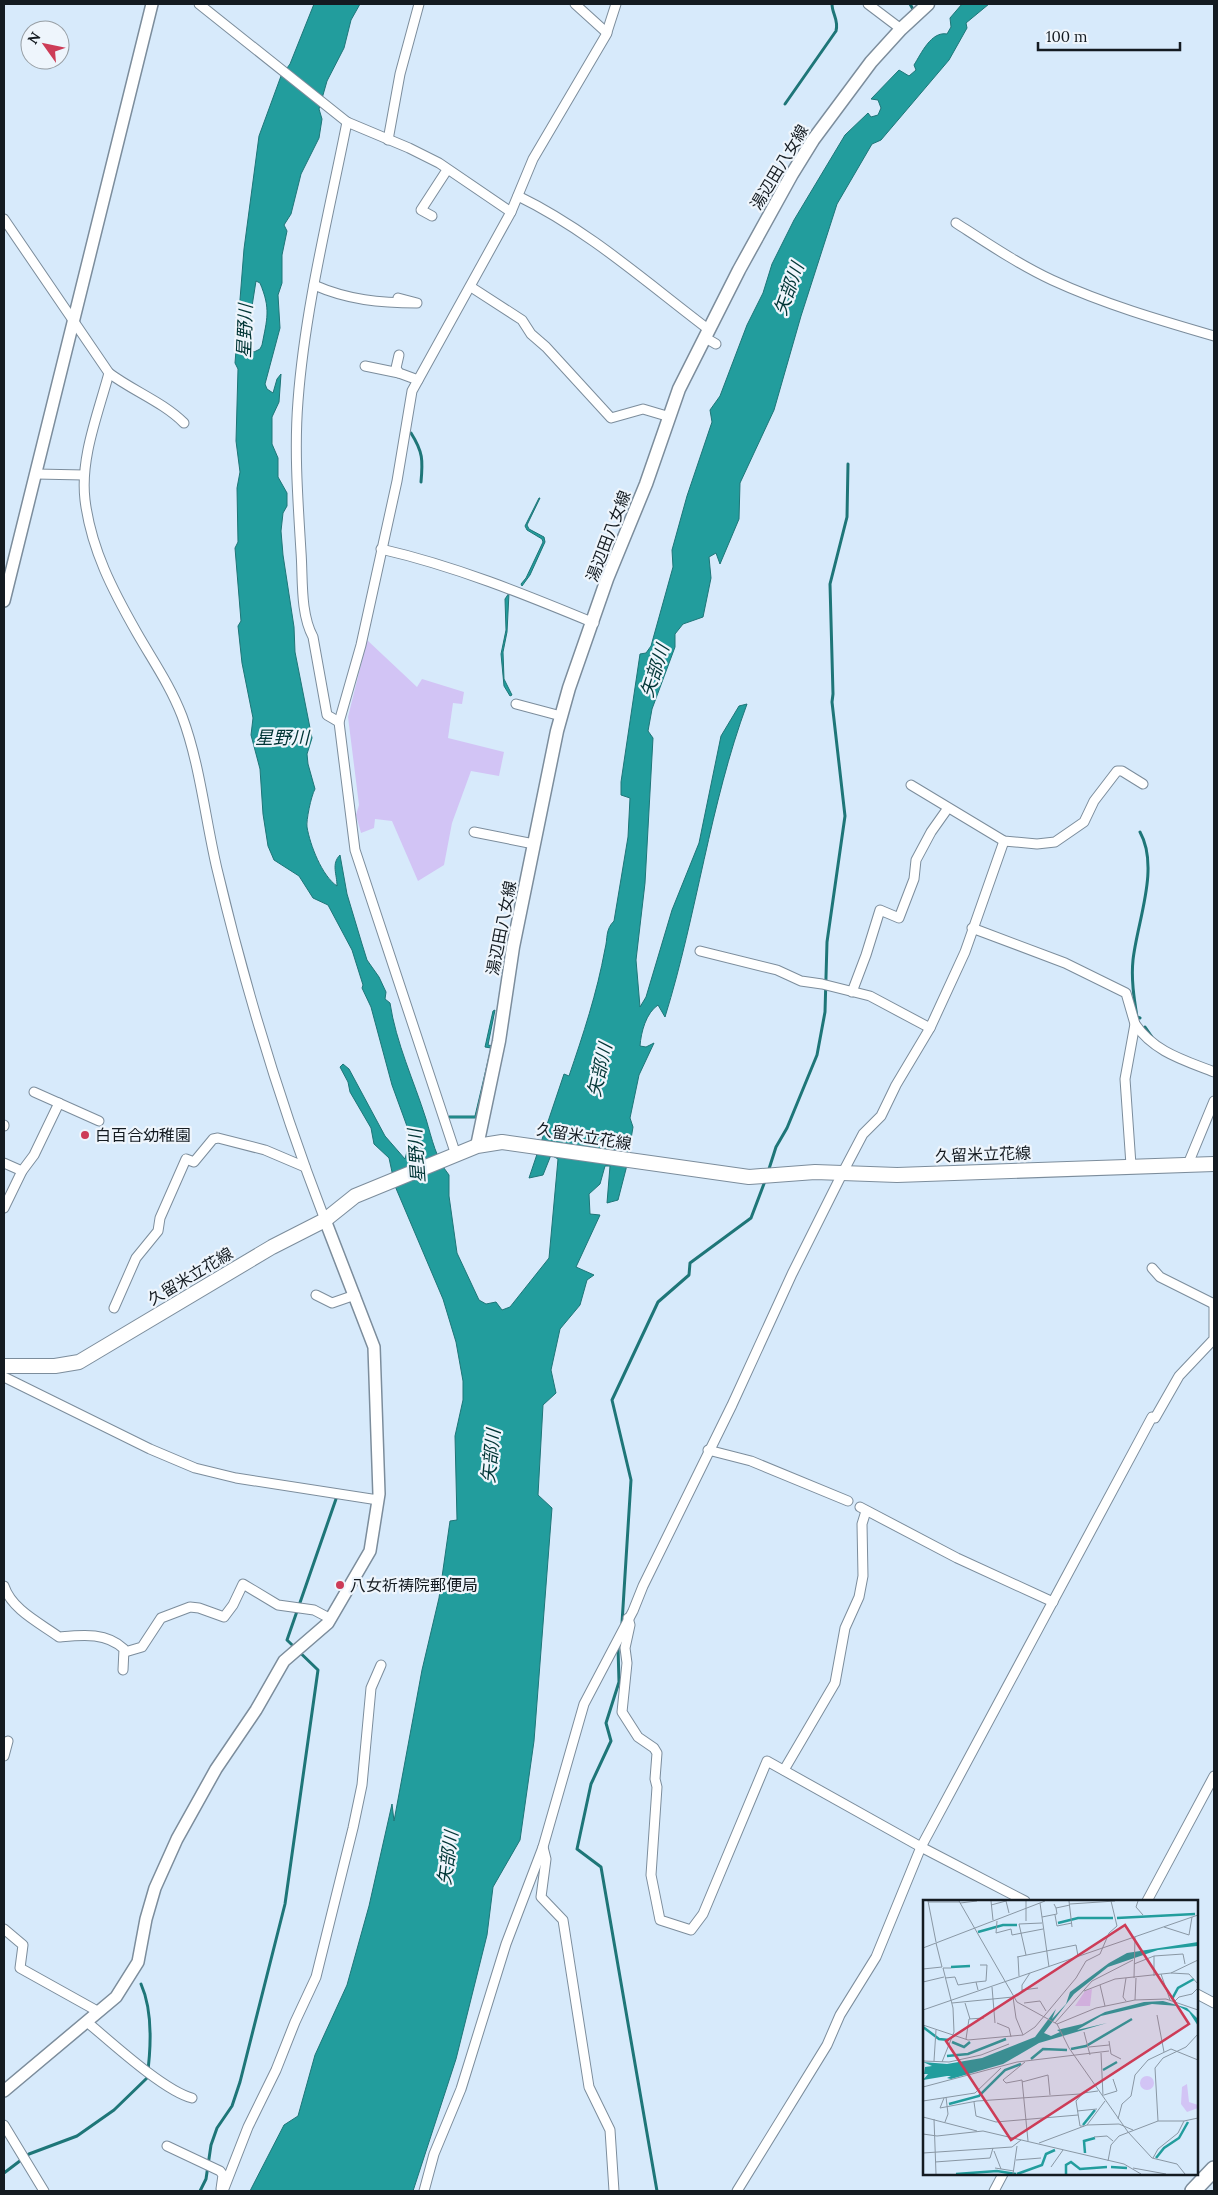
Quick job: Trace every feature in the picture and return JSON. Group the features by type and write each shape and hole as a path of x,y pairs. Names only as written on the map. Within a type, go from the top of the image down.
{"highway":[{"path":"1193,2191 1214,2169"}],"main road":[{"name":"湯辺田八女線","path":"477,1146 499,1041 512,947 561,716 594,623 607,579 646,484 679,390 706,333 792,174 813,140 871,62 901,29 928,4"},
{"name":"久留米立花線","path":"4,1366 55,1366 79,1362 272,1248 325,1220 355,1196 477,1146 502,1142 529,1144 638,1162 749,1177 843,1172 897,1175 986,1173 1131,1165 1214,1164"}],"street":[{"path":"4,601 7,576 36,474 152,4"},
{"path":"200,4 347,122 409,148 448,170 511,212"},
{"path":"388,140 400,74 419,4"},
{"path":"575,4 607,33"},
{"path":"454,1156 355,850 339,722 361,645 397,481 412,391 511,212 533,158 607,33 616,4"},
{"path":"868,4 901,29"},
{"path":"339,722 327,715 314,637 309,629 304,595 297,484 298,401 314,285 347,122"},
{"path":"432,216 421,210 448,170"},
{"path":"518,196 555,214 586,234 706,333 716,344"},
{"path":"4,219 109,373 128,387 176,414 184,423"},
{"path":"956,222 994,248 1051,279 1144,316 1214,336"},
{"path":"314,285 336,295 358,300 417,304 398,298"},
{"path":"470,287 522,320 531,334 610,418 643,409 670,417"},
{"path":"399,355 396,368 399,373"},
{"path":"365,366 399,373 418,380"},
{"path":"4,2091 116,1997 138,1962 146,1919 155,1888 177,1839 216,1769 256,1710 268,1685 284,1661 331,1619 370,1551 378,1500 374,1347 305,1167 239,951 217,868 182,717 167,682 137,634 93,543 84,476 89,447 109,373"},
{"path":"36,474 84,476"},
{"path":"381,549 422,558 495,582 594,623"},
{"path":"516,704 561,716"},
{"path":"911,785 1004,841 1037,844 1055,842 1084,822 1094,801 1117,771 1122,771 1143,784"},
{"path":"852,992 880,910 899,918 914,879 916,860 931,832 948,808"},
{"path":"474,832 534,844"},
{"path":"424,2191 434,2154 461,2088 506,1944 543,1847 584,1704 633,1611 708,1450 732,1405 792,1274 843,1172 863,1134 881,1116 896,1085 930,1028 950,987 1004,841"},
{"path":"972,928 1064,963 1126,992 1135,1024 1143,1036 1158,1049 1214,1072"},
{"path":"700,951 777,970 801,981 870,996 930,1028"},
{"path":"1131,1165 1125,1080 1135,1024"},
{"path":"34,1092 99,1121"},
{"path":"1188,1164 1214,1101"},
{"path":"4,1208 22,1171 34,1155 58,1103"},
{"path":"114,1308 136,1258 158,1231 160,1218 186,1159 194,1162 213,1139 218,1138 265,1150 305,1167"},
{"path":"4,1163 22,1171"},
{"path":"737,2191 827,2046 840,2015 876,1957 921,1847 1152,1417 1155,1418 1179,1376 1214,1339 1214,1303 1160,1277 1152,1268"},
{"path":"316,1295 332,1303 355,1295"},
{"path":"4,1377 150,1449 195,1468 236,1478 378,1500"},
{"path":"708,1450 751,1461 848,1501"},
{"path":"782,1769 835,1683 845,1628 859,1597 863,1576 863,1509 957,1558 1053,1602"},
{"path":"125,1652 142,1647 161,1618 190,1607 199,1608 224,1617 233,1605 243,1584 278,1605 314,1610 331,1619"},
{"path":"4,1586 7,1594 17,1607 59,1638 85,1635 102,1637 119,1644 125,1652 123,1670"},
{"path":"628,1618 630,1624 625,1648 627,1662 622,1712 638,1738 654,1748 657,1753 655,1780 658,1787 651,1875 660,1920 691,1930 703,1914 767,1761 921,1847 1023,1900"},
{"path":"222,2191 248,2127 276,2070 295,2022 316,1977 331,1925 362,1785 370,1688 381,1665"},
{"path":"4,1756 8,1741"},
{"path":"1148,1900 1214,1776"},
{"path":"543,1847 546,1859 541,1897 563,1920 589,2087 610,2130 614,2191"},
{"path":"4,1929 23,1945 20,1968 99,2012"},
{"path":"1198,1995 1214,2003"},
{"path":"87,2022 145,2069 181,2095 192,2098"},
{"path":"4,2125 44,2191"},
{"path":"168,2146 220,2171 222,2175 222,2191"},
{"path":"994,2191 1002,2175"}],"shaded area":[{"path":"367,640 417,687 422,679 464,692 462,704 453,703 448,738 504,752 499,776 471,771 452,823 444,865 418,881 392,821 375,819 374,828 361,833 356,815 359,805 348,717"}],"water":[{"path":"314,4 360,4 351,20 344,48 327,81 319,109 322,119 319,138 301,174 291,214 284,225 287,231 282,255 282,283 278,295 280,328 265,384 267,389 273,393 277,379 281,374 279,402 272,417 272,444 278,458 278,477 287,493 287,506 283,513 281,531 283,555 294,627 295,652 312,738 307,754 315,789 309,808 307,827 322,868 337,886 335,866 340,855 347,894 367,960 379,977 386,992 385,999 390,1003 401,1047 435,1148 449,1175 449,1196 457,1253 479,1300 486,1304 496,1302 502,1310 510,1307 549,1258 558,1159 551,1155 543,1175 529,1178 564,1074 569,1076 598,982 608,931 614,921 628,837 630,798 621,795 621,782 640,654 646,653 651,646 673,567 672,550 687,496 712,422 710,410 720,396 747,325 763,293 772,264 794,220 845,135 868,113 871,117 878,115 881,108 878,100 871,99 899,70 909,76 916,70 914,65 923,50 936,36 947,34 951,27 950,18 962,4 989,4 966,23 967,28 949,60 881,140 872,144 837,204 801,316 774,410 740,483 739,519 720,564 716,553 709,557 711,578 703,617 683,624 675,634 675,647 652,709 648,731 653,738 645,883 636,960 640,1007 646,997 672,910 699,843 721,736 739,706 747,704 723,781 686,939 665,1017 658,1005 650,1013 643,1029 640,1046 646,1047 654,1043 639,1075 630,1118 633,1127 626,1169 618,1200 607,1203 610,1166 605,1166 600,1184 589,1194 590,1214 600,1215 576,1267 594,1275 587,1280 580,1305 560,1329 551,1370 556,1393 543,1405 538,1495 552,1508 534,1741 520,1840 493,1887 487,1935 456,2059 413,2191 250,2191 284,2125 298,2116 315,2055 347,1985 369,1906 392,1804 394,1821 422,1670 439,1598 450,1521 457,1520 455,1436 463,1400 463,1381 456,1342 443,1299 395,1186 389,1158 374,1144 371,1128 350,1092 348,1082 340,1067 343,1064 349,1069 385,1136 405,1159 410,1140 408,1129 392,1085 371,1007 362,988 363,985 352,950 328,905 313,898 299,876 274,860 268,846 263,814 260,769 251,735 253,718 242,663 238,626 241,621 235,548 238,542 237,488 240,472 236,441 238,369 235,363 244,249 259,136 281,76 290,64","holes":["256,281 260,283 266,300 266,321 262,345 260,349 254,352 249,348 250,319"]},
{"path":"539,498 527,525 529,529 544,537 545,542 530,575 522,586 521,584 526,578 543,542 542,539 527,530 525,526"},
{"path":"509,593 507,632 503,652 504,679 512,695 510,696 504,686 501,654 506,630 505,599"},
{"path":"495,1010 488,1045 493,1046 476,1118 449,1118 449,1116 475,1116 491,1048 485,1047 493,1011"}],"waterway":[{"path":"785,104 836,31 837,24 832,4"},
{"path":"910,4 914,11"},
{"path":"411,433 421,456 421,482"},
{"path":"768,1172 776,1147 787,1128 817,1055 825,1012 827,942 845,816 832,702 830,584 847,517 848,464"},
{"path":"1140,832 1146,846 1148,878 1132,967 1137,1017 1140,1018"},
{"path":"1145,1027 1152,1037"},
{"path":"622,1623 631,1480 612,1400 658,1302 689,1275 690,1263 751,1218 765,1181"},
{"path":"200,2191 206,2179 211,2145 217,2128 232,2106 240,2082 285,1904 318,1670 287,1640 336,1499"},
{"path":"618,1647 619,1682 606,1723 611,1741 591,1784 577,1849 601,1867 657,2191"},
{"path":"4,2173 29,2154 77,2136 114,2110 147,2078 150,2030 148,2006 141,1984"}],"place":[{"name":"白百合幼稚園","path":"85,1135"},
{"name":"八女祈祷院郵便局","path":"340,1585"}],"water label":[{"name":"矢部川","path":"789,289"},
{"name":"星野川","path":"245,331"},
{"name":"矢部川","path":"655,671"},
{"name":"星野川","path":"282,738"},
{"name":"矢部川","path":"600,1070"},
{"name":"星野川","path":"417,1156"},
{"name":"矢部川","path":"491,1456"},
{"name":"矢部川","path":"448,1858"}]}
